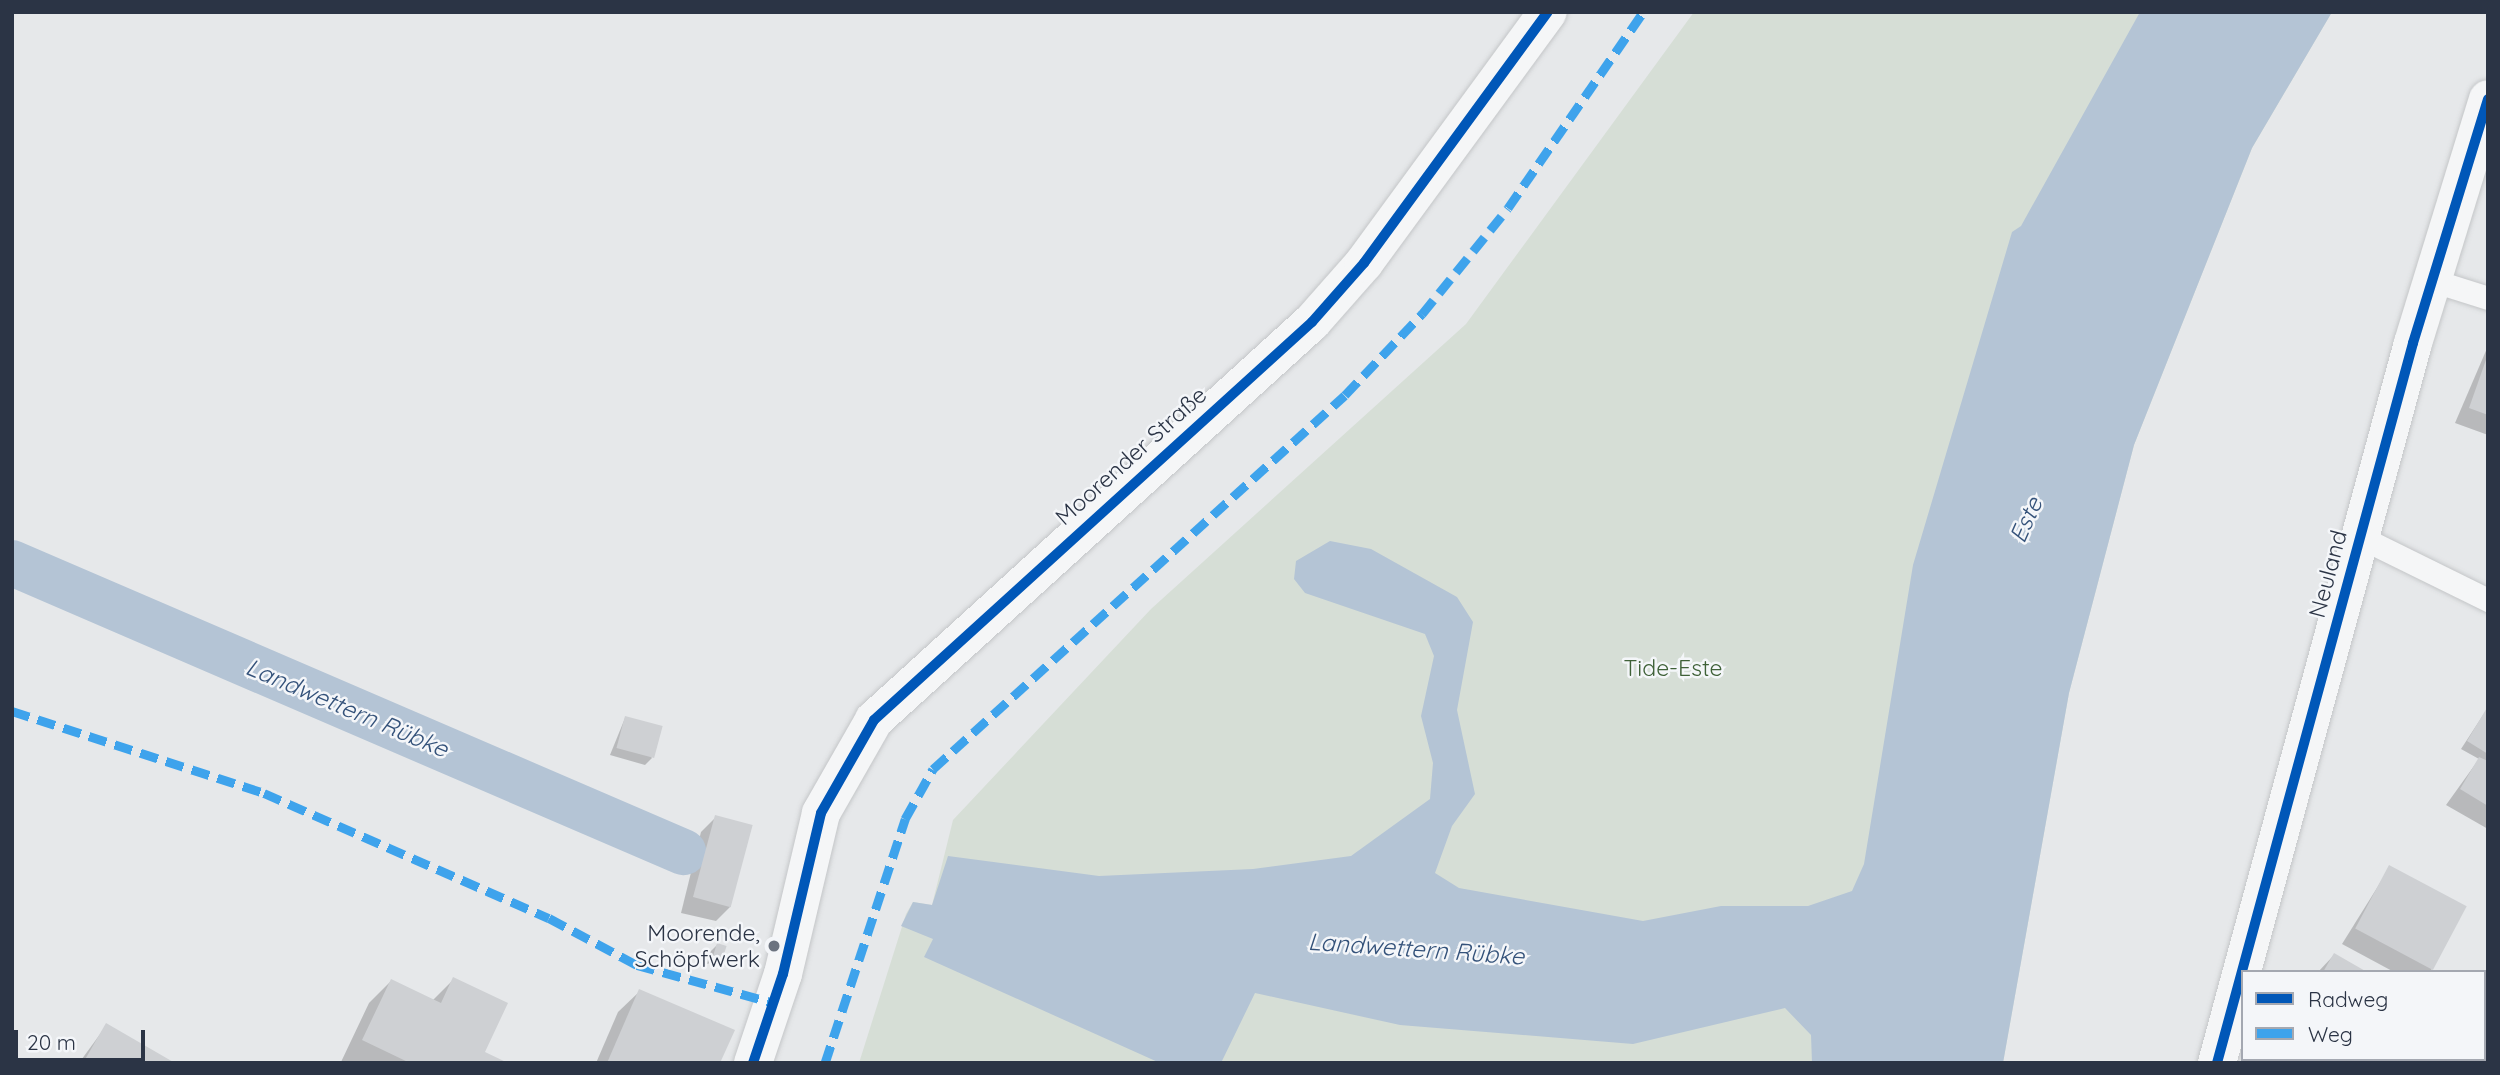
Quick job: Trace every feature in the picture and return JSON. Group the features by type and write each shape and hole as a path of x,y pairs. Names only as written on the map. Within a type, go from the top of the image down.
{"street":[{"name":"Moorender Straße","path":"753,1063 789,948 821,813 874,720 1312,322 1364,263 1548,12"},
{"name":"Neuland","path":"2242,970 2431,280 2488,99"},
{"name":"Neuland","path":"2217,1063 2241,975"}],"lane":[{"path":"2431,280 2488,298"},
{"path":"2360,537 2488,600"}],"green space":[{"name":"Tide-Este","path":"1694,12 2332,12 2252,148 2134,445 2069,693 2003,1063 859,1063 906,914 913,902 932,905 953,820 1151,609 1466,324"}],"water":[{"name":"Este","path":"2140,12 2332,12 2252,148 2134,445 2069,693 2003,1063 1812,1063 1811,1035 1785,1008 1633,1044 1400,1025 1255,993 1221,1063 1160,1063 924,957 933,939 901,926 913,902 932,905 948,856 1099,876 1253,869 1351,856 1430,799 1433,763 1421,716 1434,656 1425,634 1305,593 1294,579 1296,561 1330,541 1371,549 1457,597 1473,622 1457,710 1475,794 1452,826 1435,873 1459,888 1643,921 1721,906 1808,906 1852,891 1864,864 1913,565 2012,232 2021,226"}],"building":[{"path":"2488,357 2488,415 2469,408"},
{"path":"2488,706 2488,754 2467,741"},
{"path":"625,716 663,726 654,758 616,748"},
{"path":"2479,757 2488,761 2488,806 2460,789"},
{"path":"715,815 753,825 731,907 693,897"},
{"path":"2389,865 2467,906 2433,970 2355,929"},
{"path":"717,943 727,946 722,959 713,956"},
{"path":"2334,953 2364,970 2324,970"},
{"path":"453,977 508,1003 485,1052 508,1063 410,1063 362,1040 391,979 441,1003"},
{"path":"639,989 735,1030 720,1063 607,1063"},
{"path":"106,1023 175,1063 83,1063"},
{"path":"2381,1061 2415,1061 2380,1063"}],"waterway":[{"name":"Landwettern Rübke","path":"12,563 683,852"}],"marked path":[{"path":"825,1063 905,819 933,769 1345,395 1422,314 1508,208 1643,12"},
{"path":"12,711 264,793 549,918 637,965 774,1003"}],"cycle path":[{"path":"753,1063 783,974 821,813 874,720 1312,322 1364,263 1548,12"},
{"path":"2242,970 2413,343 2488,99"},
{"path":"2217,1063 2241,975"}],"place":[{"name":"Moorende, Schöpfwerk","path":"774,946"}]}
